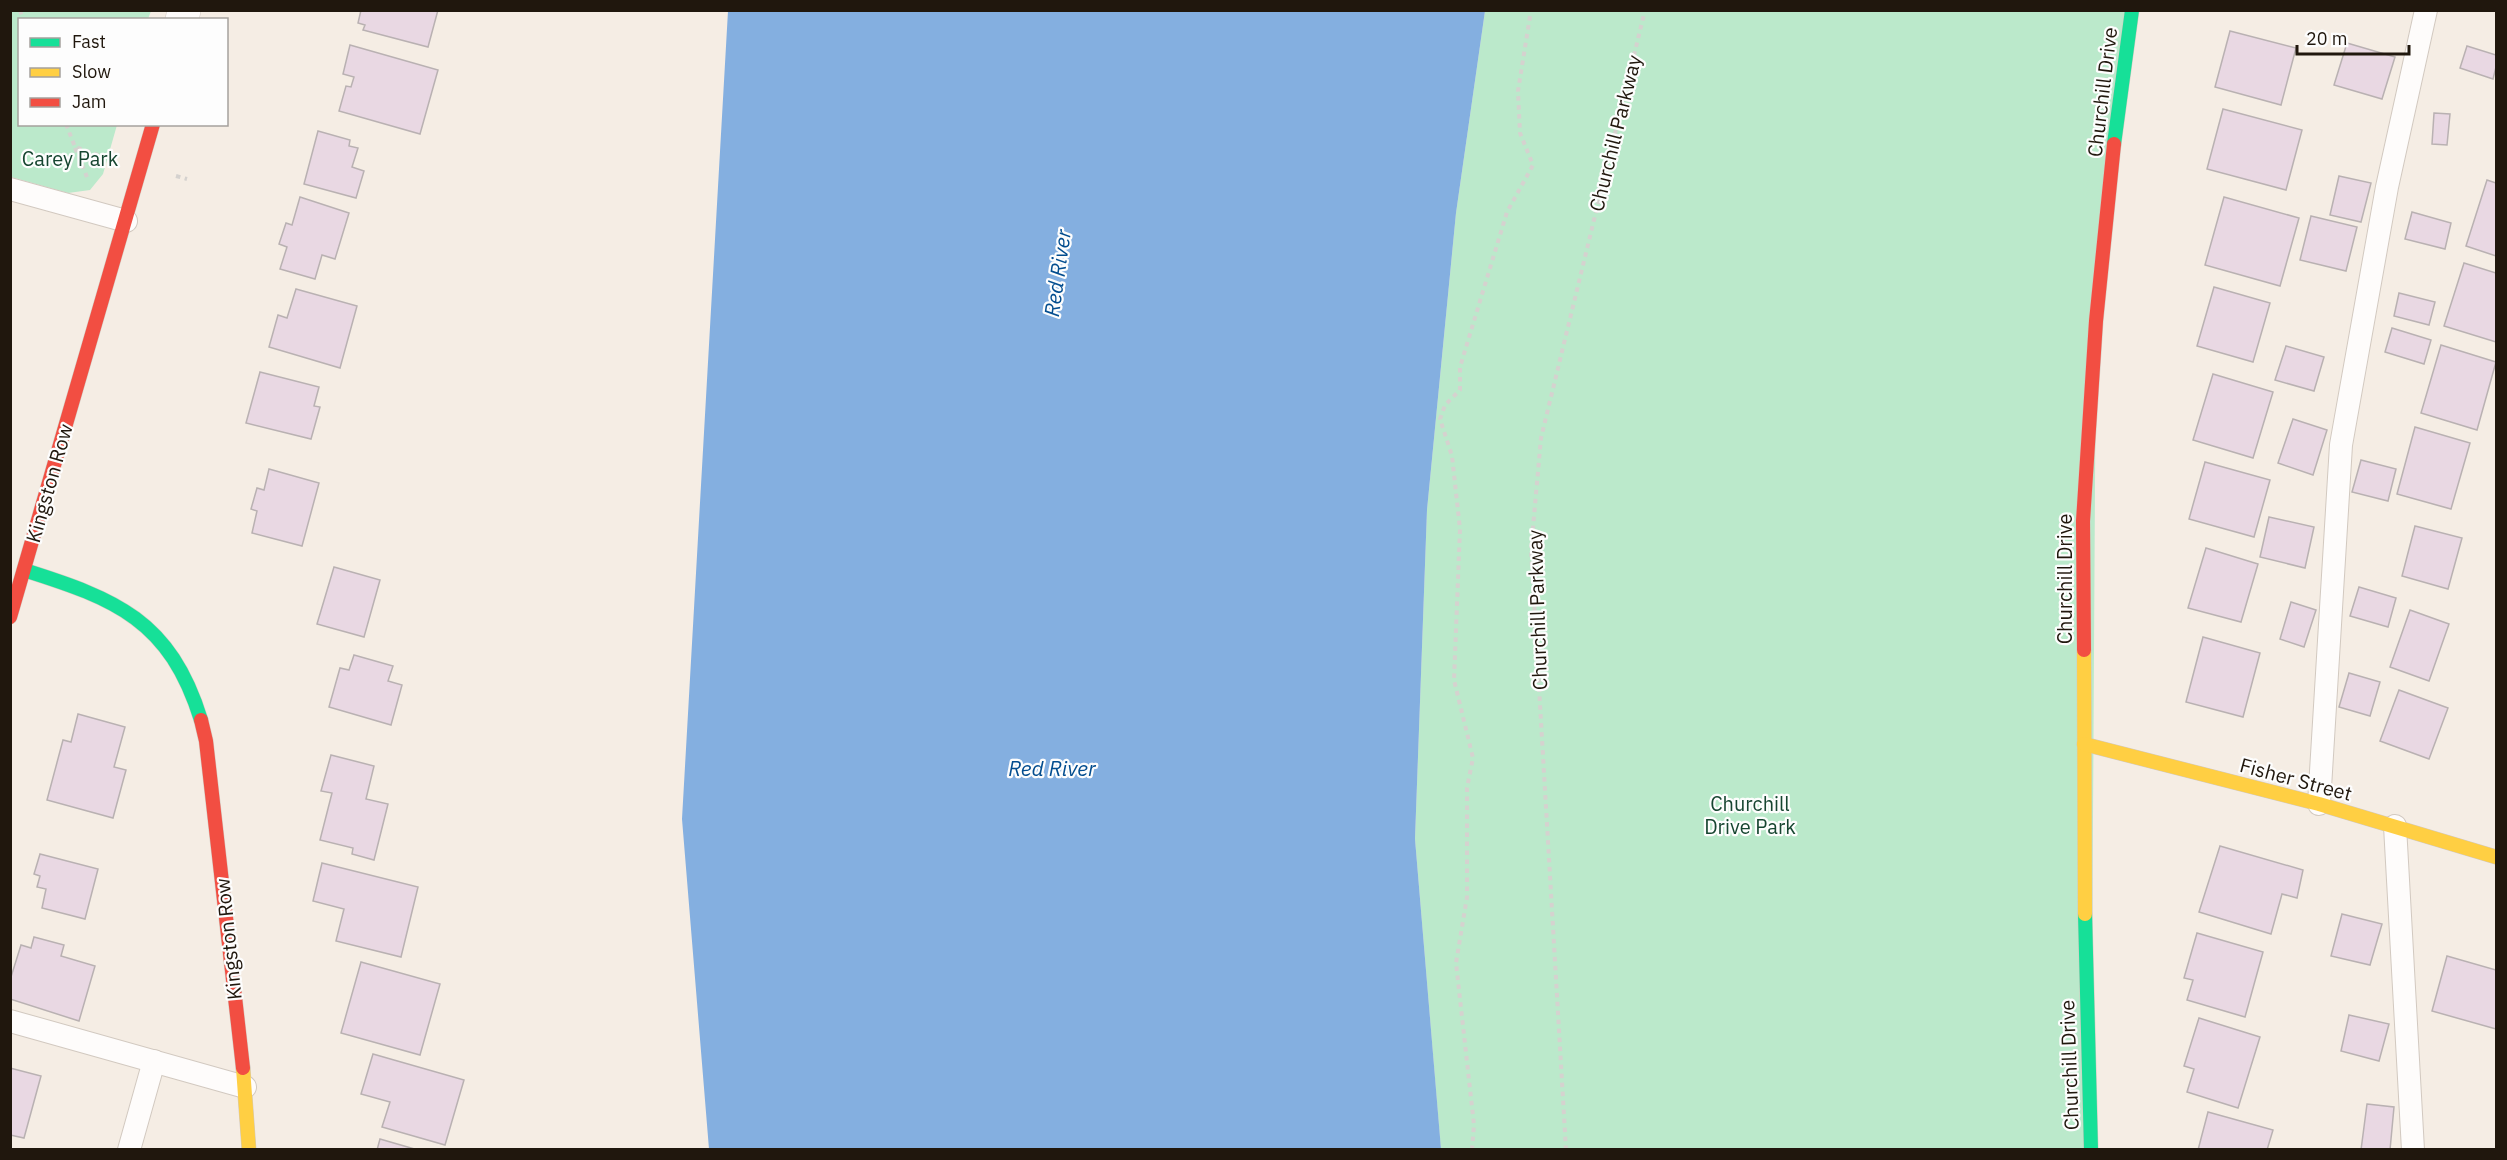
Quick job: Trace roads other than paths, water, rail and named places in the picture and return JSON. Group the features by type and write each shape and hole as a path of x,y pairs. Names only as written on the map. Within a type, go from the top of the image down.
{"street":[{"name":"Churchill Drive","path":"2091,1149 2085,963 2083,521 2098,310 2117,118 2132,10"},
{"name":"Kingston Row","path":"152,126 24,570 100,596 136,618 173,655 192,694 206,741 245,1087 249,1149"},
{"path":"10,617 24,570"},
{"name":"Fisher Street","path":"2084,744 2319,804 2496,857"}],"lane":[{"path":"2319,804 2341,445 2387,187 2426,10"},
{"path":"10,189 126,221"},
{"path":"2395,826 2413,1149"},
{"path":"10,1021 245,1087"},
{"path":"129,1149 154,1061"}],"water":[{"name":"Red River","path":"728,11 1485,11 1456,213 1427,510 1415,839 1441,1149 709,1149 682,819"}],"park label":[{"name":"Carey Park","path":"70,158"},
{"name":"Churchill Drive Park","path":"1750,814"}]}
